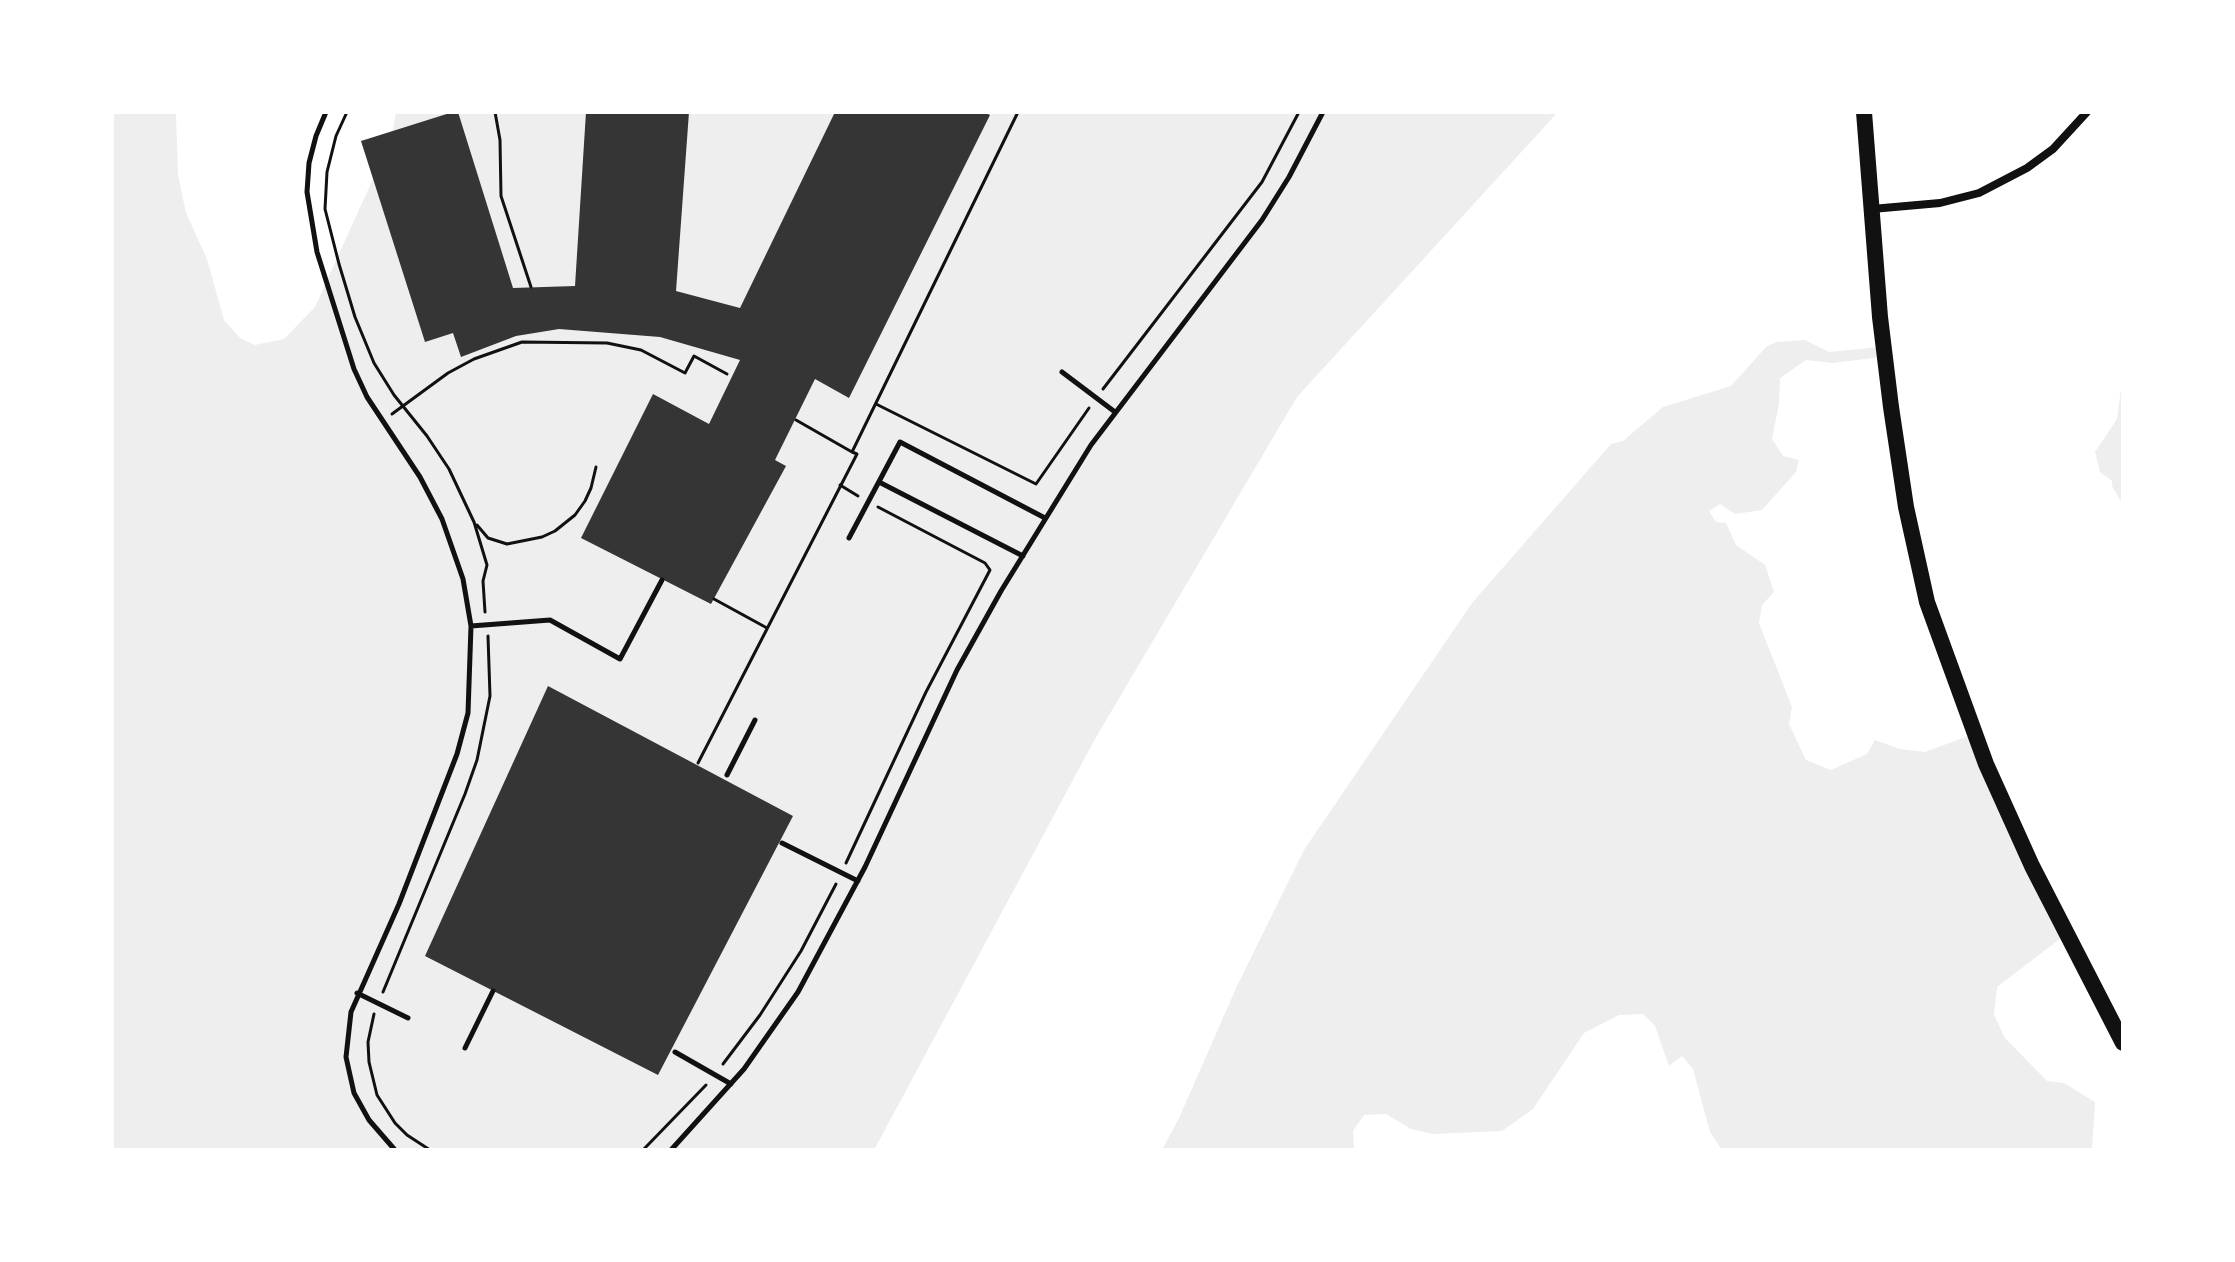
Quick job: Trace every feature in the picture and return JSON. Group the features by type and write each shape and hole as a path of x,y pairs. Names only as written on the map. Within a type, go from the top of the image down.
{"main road":[{"path":"1864,112 1880,317 1893,421 1906,507 1927,602 1986,764 2032,866 2123,1043"}],"street":[{"path":"1871,209 1940,203 1979,193 2045,156 2087,112"}],"lane":[{"path":"326,112 309,163 307,192 310,220 329,296 354,369 442,519 463,579 471,626 468,713 457,754 399,904 351,1012 346,1057 354,1093 374,1128 395,1150"},
{"path":"671,1150 731,1084 770,1035 798,992 858,881 957,670 1045,518 1115,412 1262,220 1323,112"},
{"path":"1062,372 1115,412"},
{"path":"849,538 900,442 1045,518"},
{"path":"879,482 1023,556"},
{"path":"471,626 550,620 620,659 662,580"},
{"path":"727,775 755,720"},
{"path":"782,843 858,881"},
{"path":"465,1048 493,991"},
{"path":"357,993 408,1018"},
{"path":"675,1052 731,1084"}],"path":[{"path":"347,112 336,136 327,172 325,209 355,317 374,363 449,469 474,522 487,565 483,581 491,672 490,696 477,760 378,1004 368,1042 371,1078 385,1110 395,1123 430,1150"},
{"path":"495,112 500,140 501,196 531,287"},
{"path":"852,452 1018,112"},
{"path":"876,404 1036,484 1096,398 1262,182 1299,112"},
{"path":"382,421 474,359 522,342 607,343 630,347 685,373 694,356 727,374"},
{"path":"698,763 857,454 796,420"},
{"path":"474,522 497,543 521,543 542,537 575,515 591,488 596,467"},
{"path":"643,1150 716,1074 760,1015 801,951 926,692 990,570 985,563 840,485"},
{"path":"714,599 767,628"}],"shaded area":[{"path":"112,112 176,112 178,175 186,213 207,259 224,320 240,338 255,345 284,339 315,307 391,139 396,112 1558,112 1297,397 1095,739 874,1150 112,1150"},
{"path":"1805,340 1829,352 1880,347 1881,357 1833,363 1806,360 1780,378 1772,439 1783,456 1799,460 1796,472 1762,510 1735,514 1720,504 1709,511 1716,522 1726,523 1736,545 1765,565 1774,592 1762,605 1759,623 1792,707 1789,724 1806,760 1831,770 1867,754 1875,740 1900,749 1925,752 1971,735 2065,935 1997,987 1994,1015 2005,1038 2047,1081 2064,1083 2095,1102 2092,1150 1722,1150 1710,1132 1693,1069 1682,1056 1669,1066 1655,1026 1643,1014 1619,1015 1584,1033 1533,1109 1502,1131 1433,1134 1411,1129 1386,1114 1364,1115 1353,1131 1354,1150 1162,1150 1304,850 1472,603 1611,444 1623,441 1663,407 1731,386 1767,346"},
{"path":"2123,373 2123,505 2112,481 2100,472 2095,452 2117,419"}],"building":[{"path":"458,112 513,288 575,286 586,112 689,112 676,291 740,308 835,112 984,112 990,115 849,398 815,379 775,460 786,466 711,604 581,538 653,394 709,424 740,360 660,337 559,329 516,336 461,357 453,333 425,342 361,141"},
{"path":"548,686 793,816 658,1075 425,956"}]}
